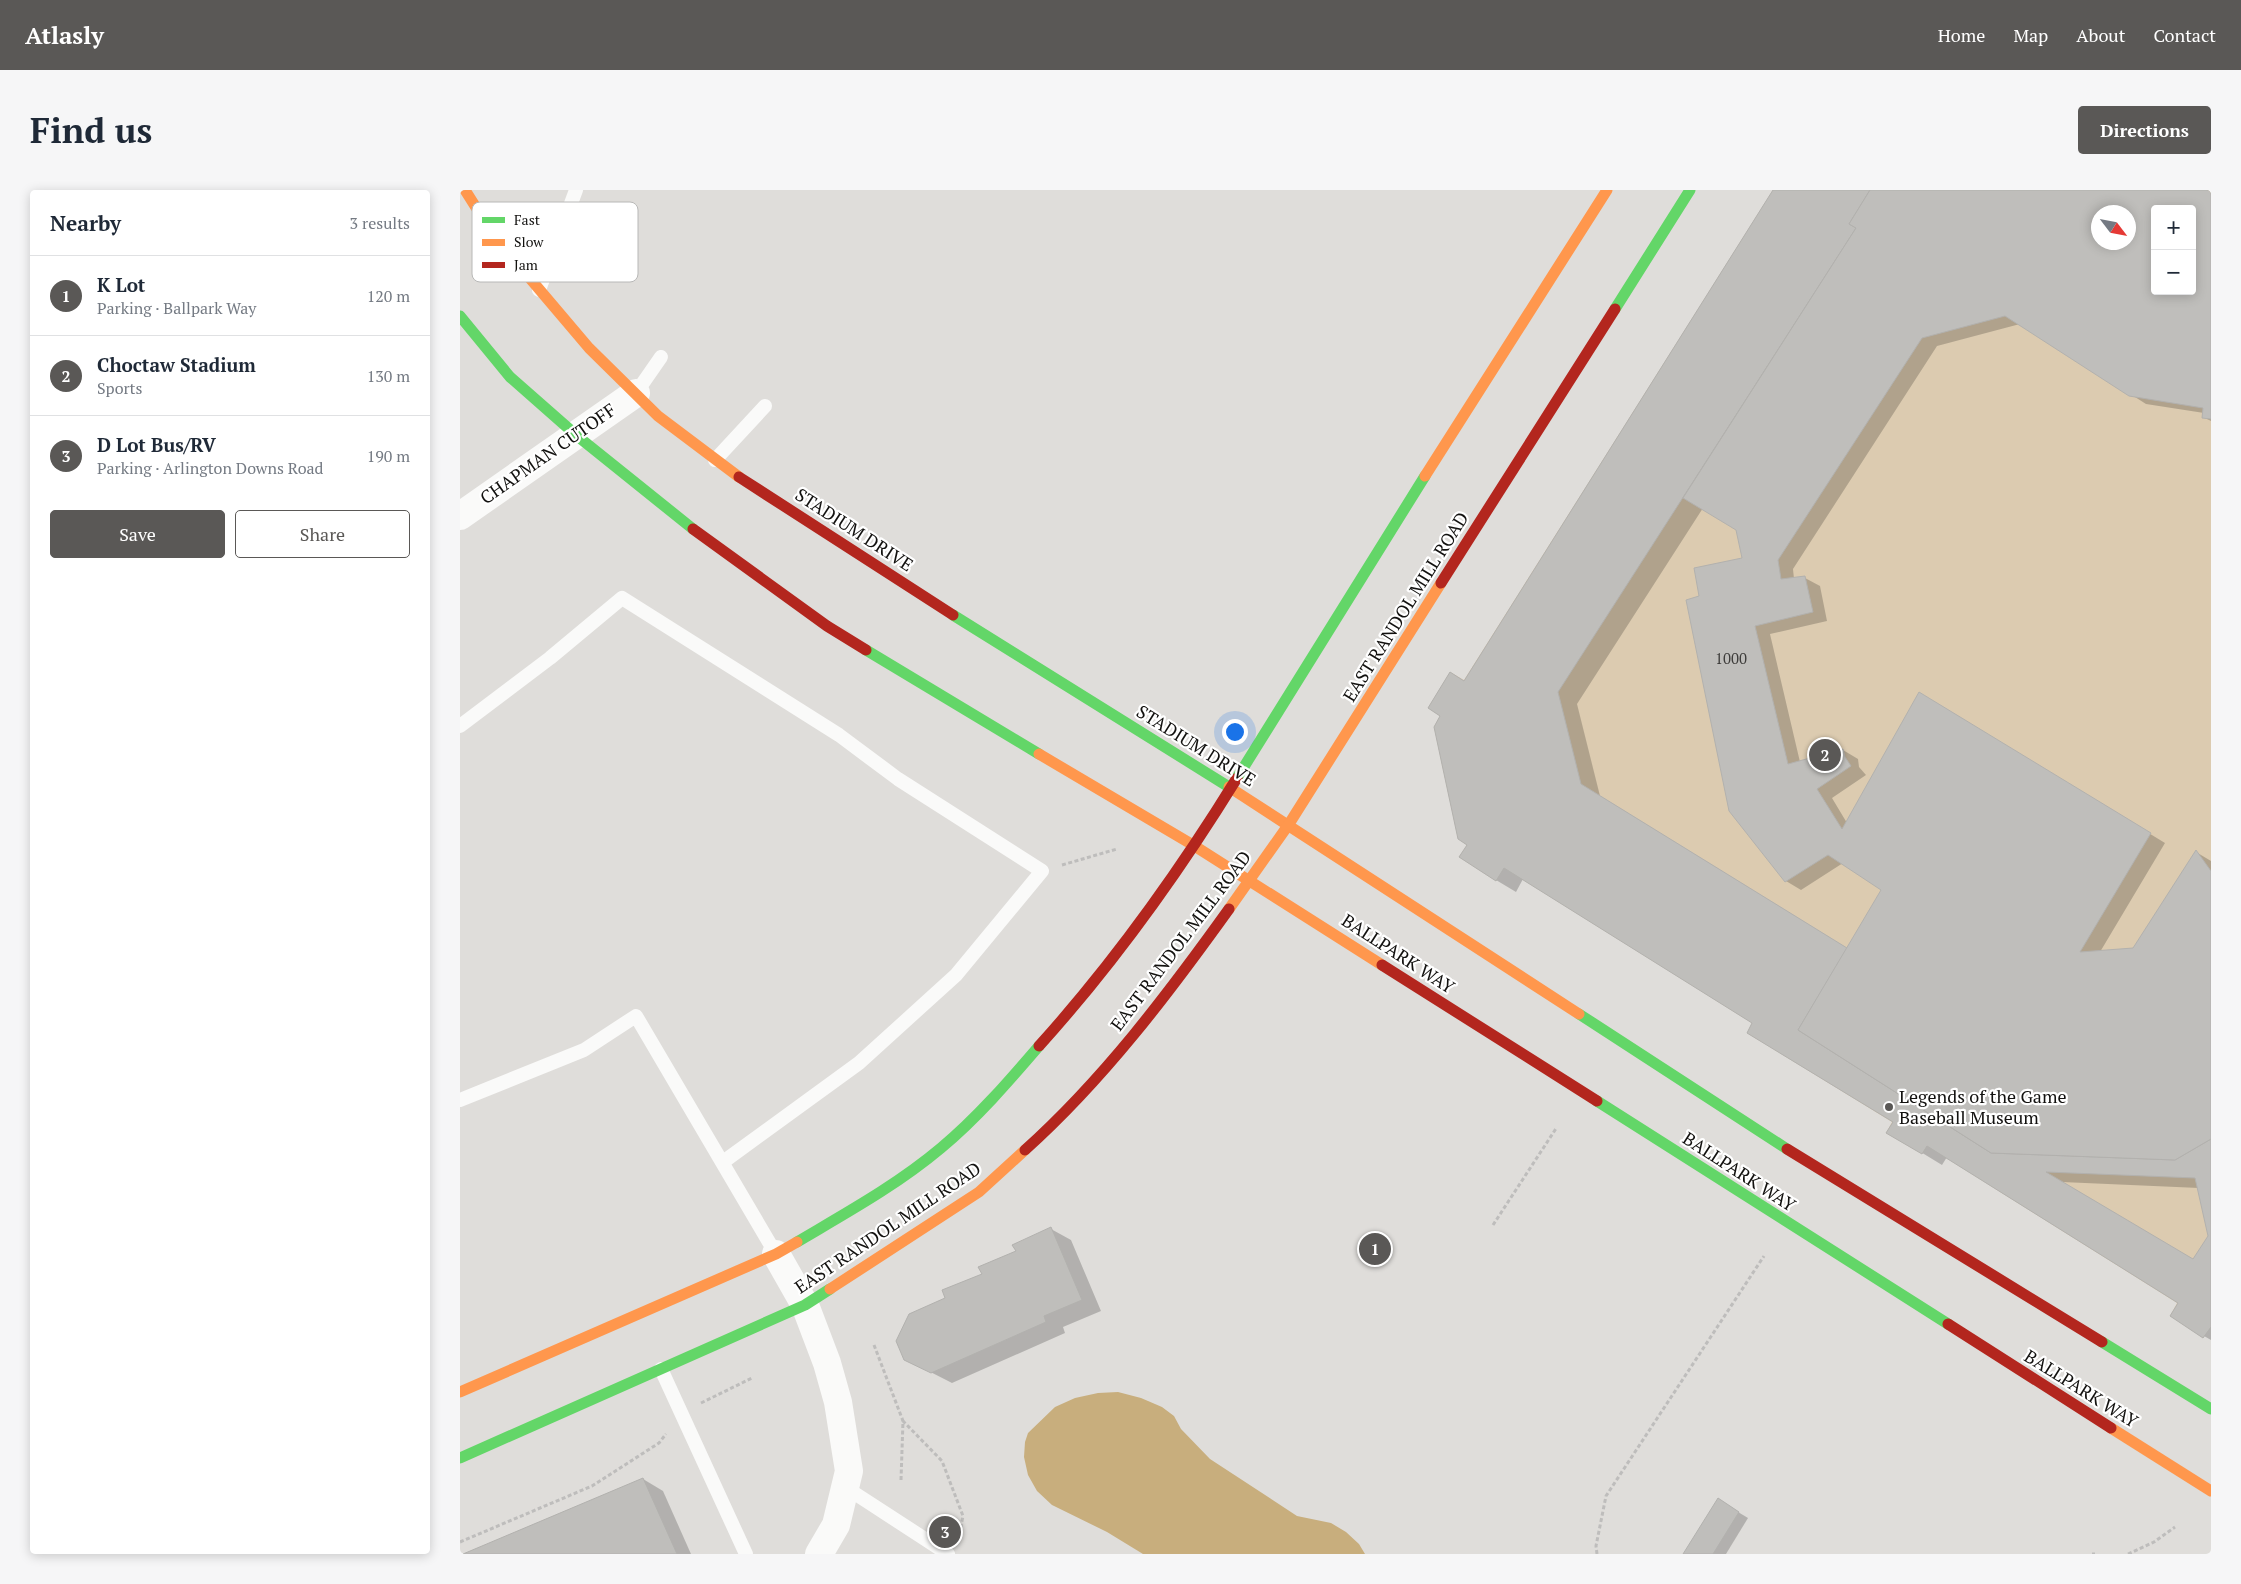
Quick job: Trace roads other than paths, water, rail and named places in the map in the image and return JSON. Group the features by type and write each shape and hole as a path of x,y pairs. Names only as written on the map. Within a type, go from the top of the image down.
{"main road":[{"name":"STADIUM DRIVE","path":"465,190 473,202"},
{"name":"EAST RANDOL MILL ROAD","path":"460,1392 776,1254 864,1202 941,1148 1006,1084 1070,1012 1153,903 1193,845 1231,788 1418,487 1607,190"},
{"name":"EAST RANDOL MILL ROAD","path":"460,1458 805,1305 878,1260 979,1192 1064,1116 1123,1048 1214,931 1289,824 1690,190"},
{"name":"STADIUM DRIVE","path":"532,282 589,348 658,416 715,460 940,607 1289,824"},
{"path":"460,316 510,377 576,435 670,512 827,626 904,674 1193,845 1249,881"},
{"path":"1289,824 1752,1128 2211,1409"},
{"name":"BALLPARK WAY","path":"1249,881 2211,1491"}],"street":[{"name":"CHAPMAN CUTOFF","path":"460,516 636,393"},
{"path":"776,1254 805,1305 838,1402 849,1471 836,1525 819,1554"}],"lane":[{"path":"572,202 576,190"},
{"path":"539,290 542,282"},
{"path":"636,393 661,357"},
{"path":"715,460 765,406"},
{"path":"460,726 550,658 622,598 839,734 898,779 1042,871 956,976 859,1064 723,1162"},
{"path":"460,1100 584,1050 636,1016 776,1254"},
{"path":"661,1369 746,1554"},
{"path":"845,1487 952,1549"}],"place":[{"name":"Choctaw Stadium","path":"1825,755"},
{"name":"Legends of the Game Baseball Museum","path":"1889,1107"},
{"name":"K Lot","path":"1375,1249"},
{"name":"D Lot Bus/RV","path":"945,1532"}]}
